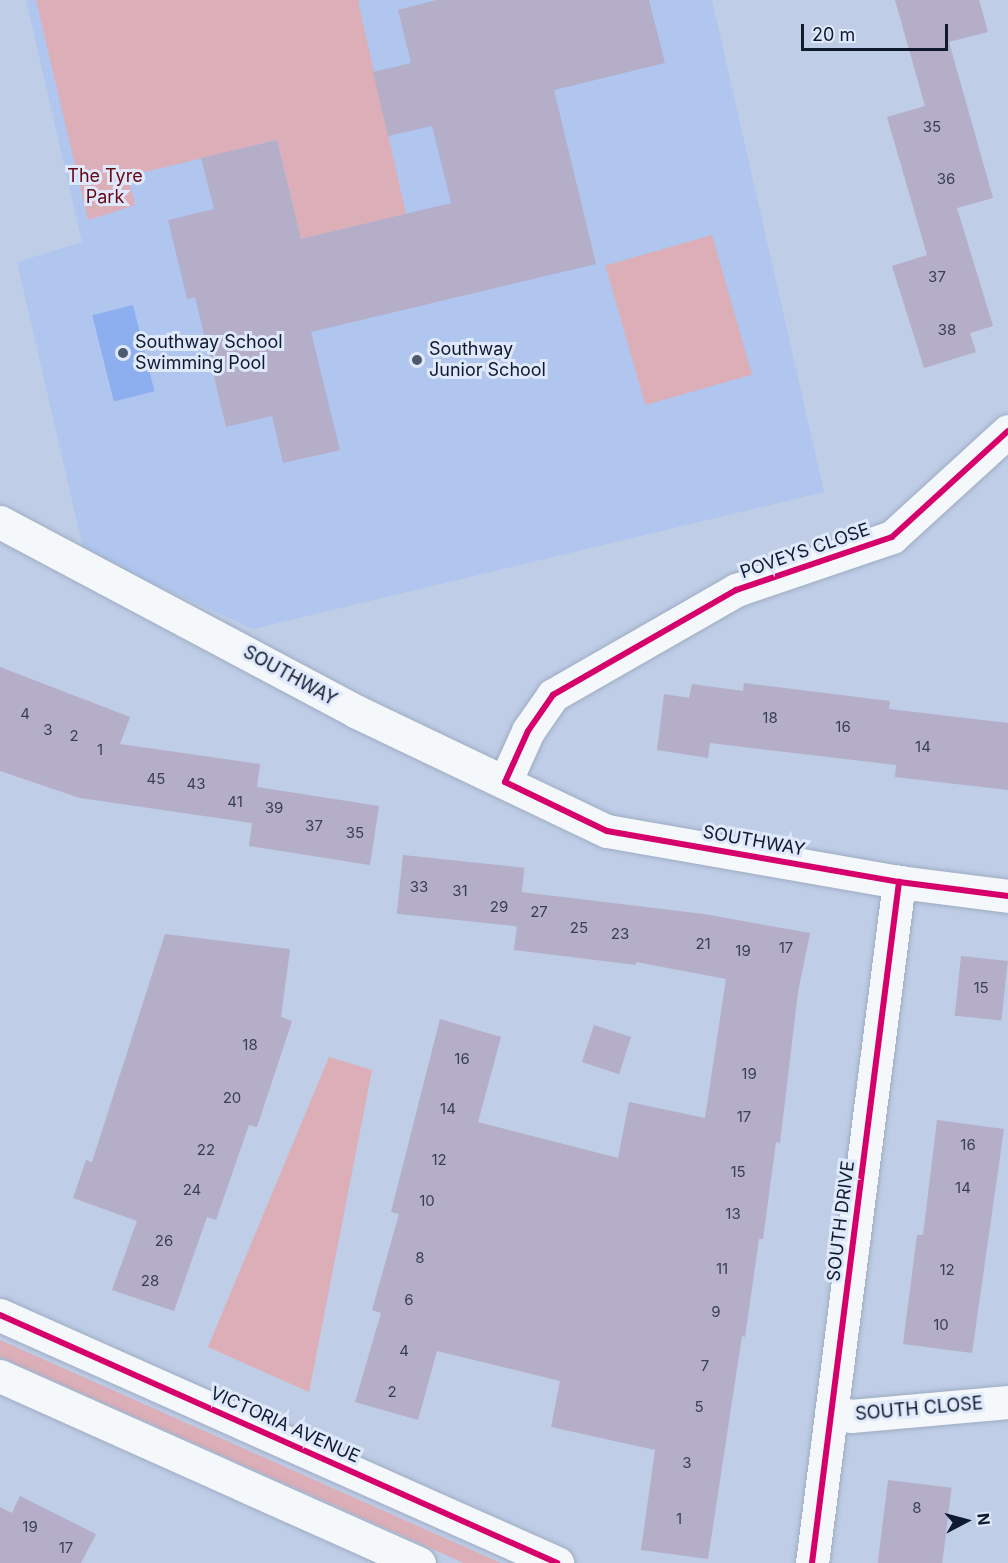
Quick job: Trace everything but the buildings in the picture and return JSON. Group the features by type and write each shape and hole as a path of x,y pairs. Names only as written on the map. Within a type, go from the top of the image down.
{"street":[{"name":"POVEYS CLOSE","path":"505,782 528,731 553,695 736,590 892,537 1008,431"},
{"name":"SOUTHWAY","path":"0,522 355,711 608,831 899,882 1008,896"},
{"name":"SOUTH DRIVE","path":"812,1563 899,882"},
{"name":"VICTORIA AVENUE","path":"0,1315 557,1563"},
{"path":"0,1376 419,1563"},
{"name":"SOUTH CLOSE","path":"831,1412 851,1416 1008,1402"}],"shaded area":[{"name":"Southway Junior School","path":"26,0 712,0 824,492 253,629 84,552 17,262 82,242"},
{"name":"Southway School Swimming Pool","path":"133,305 155,391 114,402 92,315"}],"green space":[{"name":"The Tyre Park","path":"36,0 361,0 358,1 406,214 301,239 277,140 128,176 135,205 88,220"},
{"path":"712,235 752,374 645,405 605,266"},
{"path":"329,1057 372,1070 309,1392 208,1347"},
{"path":"0,1340 501,1563 464,1563 0,1356"}],"cycle path":[{"path":"1008,431 892,537 736,590 553,695 528,731 505,782 607,831 899,882 1008,896"},
{"path":"812,1563 899,882"},
{"path":"0,1315 557,1563"}],"place":[{"name":"Southway School Swimming Pool","path":"123,353"},
{"name":"Southway Junior School","path":"417,360"}]}
